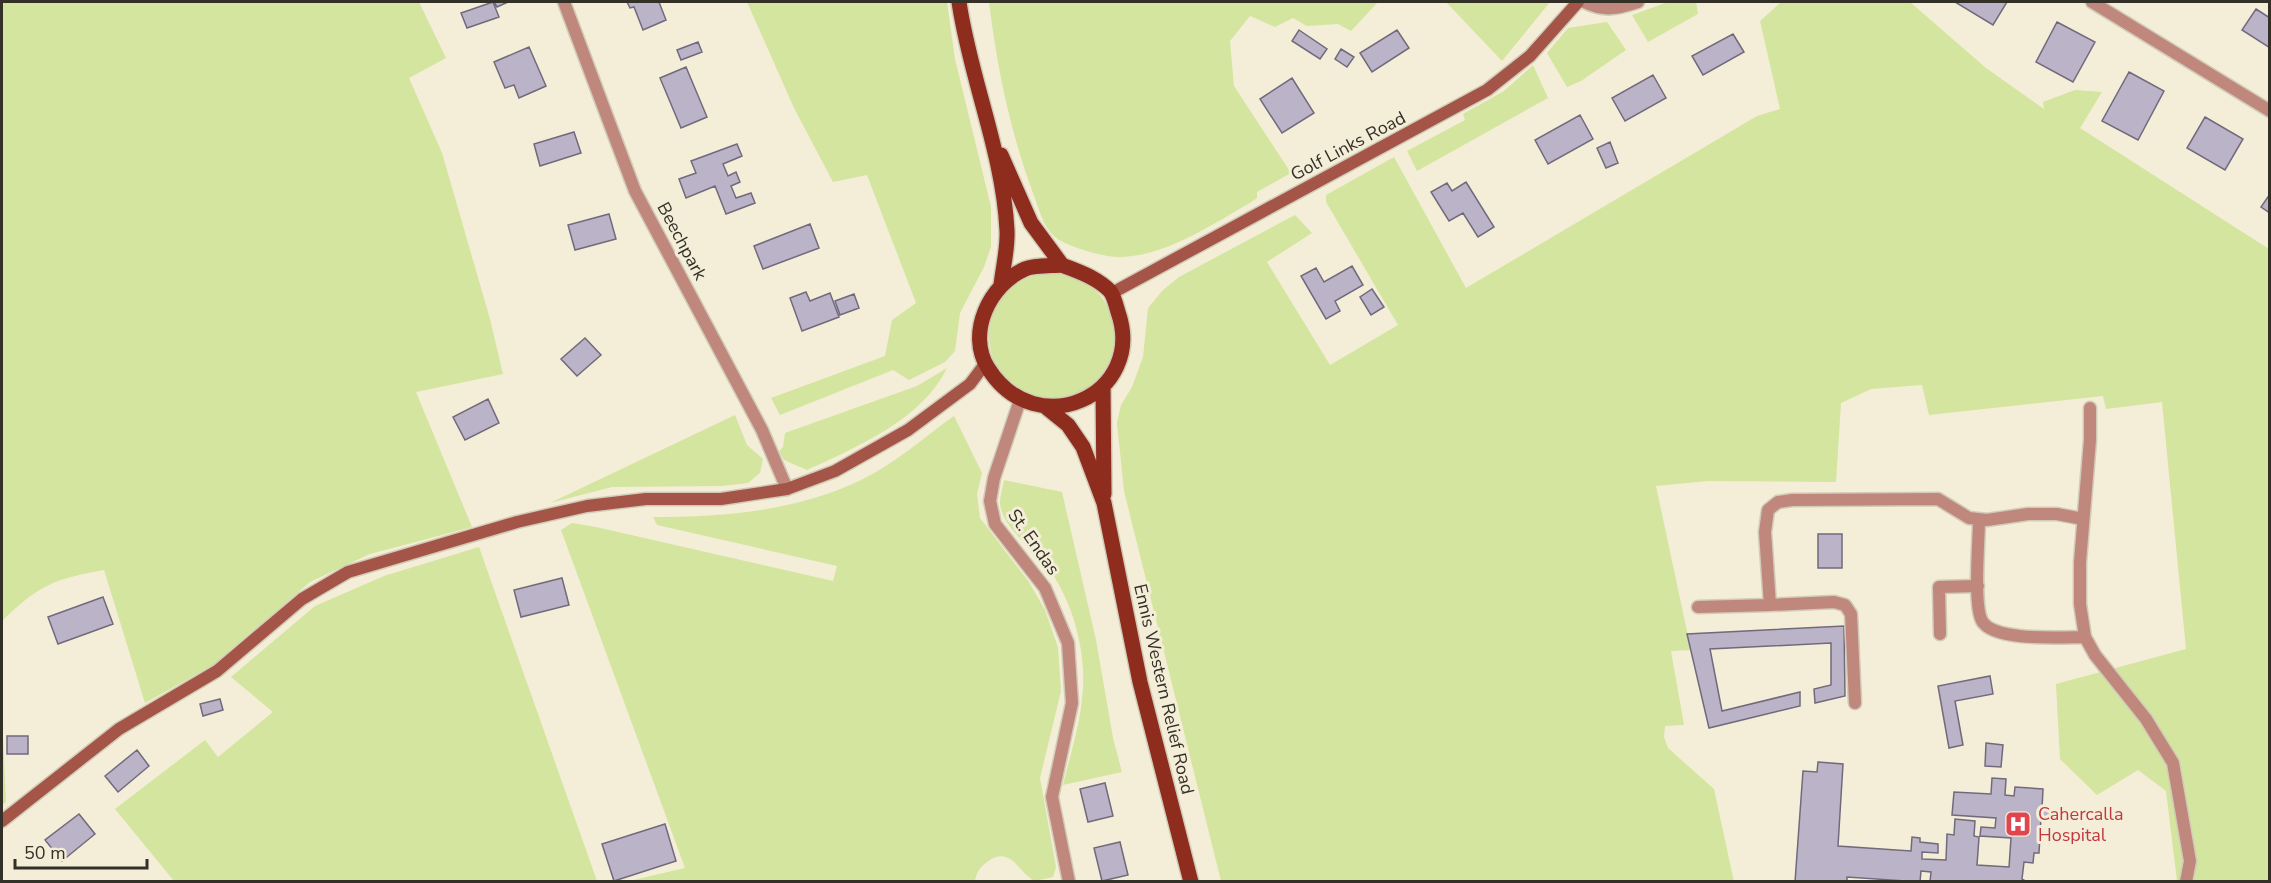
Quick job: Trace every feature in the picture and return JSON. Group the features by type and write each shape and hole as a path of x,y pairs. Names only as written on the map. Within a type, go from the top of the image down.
{"main road":[{"path":"959,2 965,43 989,128 1004,201 1007,232 1001,285"},
{"name":"Golf Links Road","path":"1112,293 1486,90 1530,56 1578,2"},
{"path":"989,128 1030,223 1062,265"},
{"path":"1062,265 1089,275 1112,293 1122,322 1121,355 1115,369 1103,386 1074,404 1047,408 1020,400 998,384 985,364 980,332 987,304 1001,285 1026,269 1062,265"},
{"path":"2,821 119,729 217,671 302,598 348,572 517,522 587,506 646,499 721,499 787,489 835,471 908,430 970,384 985,364"},
{"name":"Ennis Western Relief Road","path":"1103,386 1104,504"},
{"name":"Ennis Western Relief Road","path":"1047,408 1068,425 1083,447 1104,504 1140,682 1191,882"}],"street":[{"name":"Beechpark","path":"564,2 635,190 762,430 787,489"},
{"path":"1584,2 1599,10 1618,9 1638,2"},
{"path":"2092,2 2270,111"},
{"name":"St. Endas","path":"1020,400 994,478 990,501 995,524 1045,588 1068,643 1072,703 1052,797 1069,882"},
{"path":"2090,408 2080,594 2085,637 2095,655 2146,719 2173,763 2190,861 2186,882"},
{"path":"1770,605 1765,532 1768,510 1778,502 1938,499 1970,518 1979,520 2028,514 2056,514 2083,519"},
{"path":"1979,520 1978,586 1982,622 1992,630 2021,635 2085,637"},
{"path":"1940,634 1939,587 1978,586"},
{"path":"1698,607 1834,602 1845,605 1851,614 1855,703"}],"green space":[{"path":"2,2 419,2 446,58 409,78 442,153 490,319 503,374 416,392 472,527 370,554 310,582 213,665 145,703 104,570 48,585 37,591 2,621"},
{"path":"747,2 947,2 955,59 991,207 991,247 984,267 960,313 955,351 945,362 909,380 893,370 780,415 771,398 885,356 892,320 916,303 867,175 833,182 794,108"},
{"path":"989,2 1378,2 1351,31 1338,24 1307,26 1293,18 1275,27 1250,16 1230,41 1234,86 1291,173 1257,192 1257,198 1250,203 1188,238 1154,251 1114,257 1067,244 1055,237 1044,222 1011,122 1000,75"},
{"path":"1446,2 1550,2 1502,61"},
{"path":"1668,2 1696,2 1698,14 1648,42 1632,15"},
{"path":"1781,2 1910,2 1986,68 2044,109 2043,102 2075,90 2102,92 2080,128 2269,249 2269,881 2177,881 2166,791 2138,770 2097,795 2060,759 2056,684 2186,649 2162,402 2106,409 2103,396 1929,415 1922,385 1871,389 1841,403 1836,482 1708,481 1656,486 1691,650 1671,651 1684,725 1665,726 1664,737 1668,748 1714,789 1734,882 1221,881 1124,491 1117,423 1121,405 1132,387 1143,357 1148,308 1163,290 1179,277 1295,215 1312,233 1267,262 1330,365 1398,325 1326,202 1326,195 1394,157 1466,288 1757,116 1780,109 1760,21"},
{"path":"1607,22 1626,50 1581,81 1567,87 1547,53 1568,28"},
{"path":"1533,65 1548,98 1417,171 1407,151 1465,120 1463,114 1504,91"},
{"path":"1052,273 1076,278 1096,292 1110,312 1115,336 1110,360 1096,380 1076,394 1052,399 1028,394 1008,380 994,360 989,336 994,312 1008,292 1028,278"},
{"path":"947,368 936,386 905,417 846,452 807,470 784,460 779,451 783,447 785,433 917,386"},
{"path":"735,415 747,445 763,459 760,473 748,483 722,486 612,487 550,503"},
{"path":"954,416 982,473 977,494 980,518 1029,582 1045,610 1058,647 1061,691 1040,778 1056,867 1053,877 1034,881 1013,861 1002,856 980,868 975,881 629,881 685,868 561,530 572,523 596,527 833,581 837,566 657,525 653,517 707,516 761,510 838,490 875,473"},
{"path":"1004,480 1062,492 1096,640 1113,738 1122,772 1063,785 1080,714 1082,696 1083,678 1079,640 1075,622 1059,585 1043,561 1013,530 1002,512 1000,500"},
{"path":"479,547 597,881 174,881 115,809 205,740 218,757 273,712 231,677 315,606 384,576"},
{"path":"2,714 6,802 2,805"}],"building":[{"path":"493,2 499,17 467,28 461,13"},
{"path":"494,2 508,2 497,7"},
{"path":"627,2 659,2 666,20 643,30 634,7 630,8"},
{"path":"1955,2 2007,2 1993,25"},
{"path":"2256,9 2270,18 2270,48 2242,30"},
{"path":"2057,22 2095,42 2073,82 2036,62"},
{"path":"1299,30 1327,49 1320,59 1292,41"},
{"path":"1397,30 1409,48 1372,72 1360,53"},
{"path":"1733,34 1744,52 1703,75 1692,56"},
{"path":"698,42 702,52 681,60 677,50"},
{"path":"529,47 546,86 519,98 514,85 505,88 494,62"},
{"path":"1341,49 1354,57 1347,67 1335,59"},
{"path":"686,67 707,117 681,128 660,78"},
{"path":"2129,72 2164,91 2138,140 2102,121"},
{"path":"1653,75 1666,98 1625,121 1612,98"},
{"path":"1292,78 1314,113 1282,133 1260,99"},
{"path":"1580,115 1593,139 1548,164 1535,140"},
{"path":"2205,117 2243,139 2225,170 2187,148"},
{"path":"574,132 581,153 540,166 534,144"},
{"path":"1610,142 1618,163 1606,168 1597,148"},
{"path":"737,144 742,156 723,164 728,176 736,172 740,182 731,186 736,198 751,193 755,203 726,214 715,186 686,198 679,179 696,173 691,161"},
{"path":"1466,182 1494,227 1478,237 1463,213 1449,221 1431,192 1447,183 1452,191"},
{"path":"2270,194 2270,213 2261,207"},
{"path":"609,214 616,239 575,250 568,225"},
{"path":"810,224 819,248 763,269 754,246"},
{"path":"1352,266 1363,285 1335,301 1340,311 1326,319 1301,276 1316,268 1324,282"},
{"path":"1372,289 1384,307 1371,315 1360,297"},
{"path":"806,292 810,301 830,293 839,317 802,331 790,298"},
{"path":"854,294 859,308 840,315 835,301"},
{"path":"585,338 601,355 577,376 561,359"},
{"path":"488,399 499,423 465,440 453,417"},
{"path":"1818,534 1842,534 1842,568 1818,568"},
{"path":"562,578 569,605 521,617 514,590"},
{"path":"103,597 113,624 58,644 48,617"},
{"path":"1844,626 1845,696 1815,703 1814,689 1831,685 1831,643 1710,649 1722,711 1800,692 1800,706 1709,728 1687,634"},
{"path":"1990,676 1993,694 1955,701 1963,745 1949,748 1938,686"},
{"path":"220,699 223,710 203,716 200,704"},
{"path":"7,736 28,736 28,754 7,754"},
{"path":"1986,743 2003,745 2001,767 1985,766"},
{"path":"137,750 149,766 118,792 105,776"},
{"name":"Cahercalla Hospital","path":"1818,762 1843,764 1838,846 1911,851 1912,837 1920,838 1920,842 1938,844 1938,853 1922,852 1922,859 1946,860 1947,834 1954,835 1955,819 1975,821 1974,836 1979,837 1977,865 2009,867 2011,838 1980,836 1981,827 1995,828 1996,818 1952,815 1954,792 1991,794 1992,778 2006,779 2005,795 2014,796 2015,787 2043,789 2042,809 2049,810 2049,819 2041,818 2039,853 2034,853 2033,863 2024,862 2022,879 2027,882 1930,882 1931,872 1921,871 1920,882 1847,877 1847,882 1795,882 1803,771 1817,772"},
{"path":"1105,783 1113,816 1088,822 1080,789"},
{"path":"79,814 95,834 62,861 45,840"},
{"path":"665,824 676,861 614,881 602,844"},
{"path":"1120,842 1128,875 1102,881 1094,848"}],"place":[{"name":"Cahercalla Hospital","path":"2018,824"}]}
